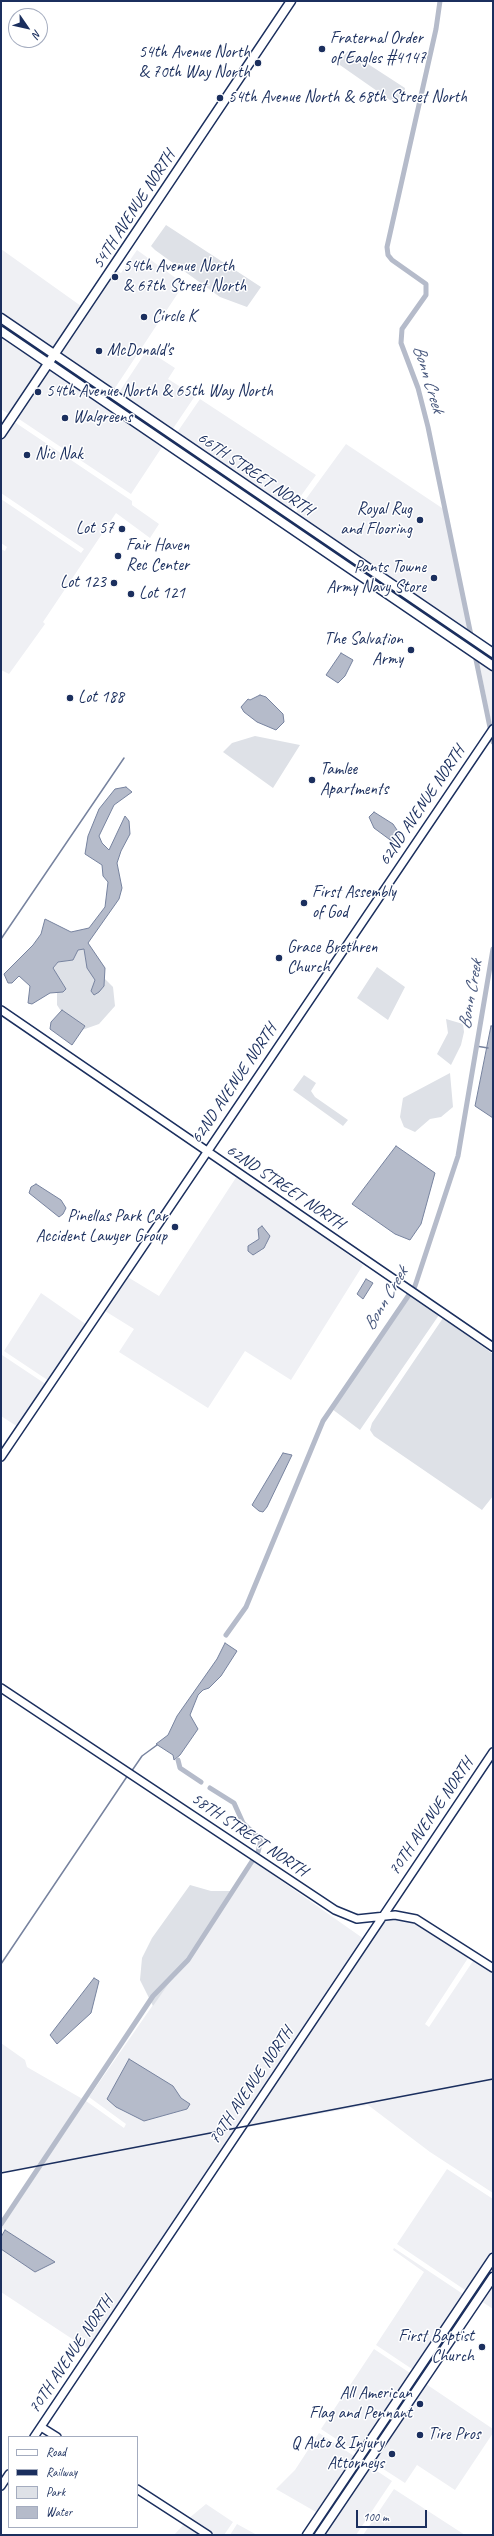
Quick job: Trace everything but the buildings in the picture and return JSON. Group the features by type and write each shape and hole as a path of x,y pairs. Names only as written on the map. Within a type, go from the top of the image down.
{"main road":[{"name":"54TH AVENUE NORTH","path":"1,434 291,1"},
{"name":"66TH STREET NORTH","path":"1,318 216,466 493,653"},
{"name":"66TH STREET NORTH","path":"1,331 493,666"},
{"path":"125,415 136,416 156,430 172,435"},
{"path":"168,444 178,445 216,466"},
{"path":"242,495 250,495 282,515 291,516"},
{"path":"287,525 298,527 338,553 346,553"},
{"path":"307,2535 493,2258"},
{"path":"319,2535 493,2277"}],"street":[{"name":"62ND AVENUE NORTH","path":"1,1457 493,729"},
{"name":"62ND STREET NORTH","path":"1,1010 206,1152 493,1347"},
{"name":"58TH STREET NORTH","path":"1,1688 335,1910 349,1917 366,1920 405,1915 416,1919 493,1968"},
{"name":"70TH AVENUE NORTH","path":"35,2436 493,1752"},
{"path":"41,2427 55,2436"},
{"path":"1,2486 8,2476"},
{"path":"138,2490 208,2535"}],"shaded area":[{"path":"1,249 81,306 87,300 54,350 1,314"},
{"path":"137,250 184,284 113,391 59,353 116,270 121,273"},
{"path":"1,338 43,366 10,415 1,409"},
{"path":"147,350 175,368 168,379 195,396 172,430 118,394"},
{"path":"48,369 162,447 131,494 16,417"},
{"path":"200,399 316,475 290,511 176,434"},
{"path":"13,421 132,501 132,505 159,524 150,538 116,513 43,622 45,624 9,674 1,670 1,549 5,551 7,547 1,543 1,499 81,553 84,549 1,493 1,439"},
{"path":"346,444 448,512 469,632 295,514"},
{"path":"479,662 493,671 492,726"},
{"path":"237,1176 363,1265 291,1380 245,1351 208,1408 119,1352 134,1329 105,1311 126,1276 159,1296","holes":["258,1235 267,1244 261,1251 252,1244 259,1239"]},
{"path":"41,1293 87,1325 49,1381 4,1351"},
{"path":"2,1355 47,1385 18,1427 1,1416"},
{"path":"253,1861 364,1939 89,2350 1,2292 1,2249 35,2272 54,2262 1,2227 42,2165 1,2172 1,2043 25,2060 27,2067 86,2101 124,2128 126,2124 89,2097","holes":["173,2086 187,2109 144,2121 116,2107"]},
{"path":"396,1918 415,1921 470,1955 425,2024 429,2027 475,1958 493,1971 493,2193 430,2152 368,2105 243,2128 384,1919"},
{"path":"447,2169 493,2199 493,2250 465,2290 397,2244"},
{"path":"394,2248 463,2294 412,2369 376,2345 424,2272 393,2250"},
{"path":"493,2283 493,2309 481,2301"},
{"path":"374,2349 410,2373 356,2452 321,2429"},
{"path":"426,2384 493,2429 493,2433 455,2490 417,2465 405,2483 374,2463"},
{"path":"319,2433 354,2456 316,2512 276,2489 295,2470"},
{"path":"371,2467 392,2481 356,2535 326,2535"},
{"path":"394,2489 465,2535 363,2535"},
{"path":"206,2504 233,2522 224,2535 213,2535 188,2519"},
{"path":"185,2523 204,2535 174,2535"},
{"path":"237,2524 257,2535 230,2535"}],"green space":[{"path":"348,51 405,88 404,101 390,100 337,63"},
{"path":"166,225 261,287 247,307 220,297 151,246"},
{"path":"255,736 300,745 273,788 223,752 232,743"},
{"path":"84,949 87,968 95,980 91,991 94,995 104,986 105,979 113,987 115,1006 99,1024 82,1030 85,1026 61,1011 57,1005 57,992 63,992 66,989 53,968 58,962 73,960 78,950"},
{"path":"377,967 405,987 388,1020 357,998"},
{"path":"446,1019 463,1024 464,1032 461,1045 451,1065 437,1054 448,1033"},
{"path":"450,1073 453,1107 441,1117 430,1119 415,1132 404,1127 400,1117 403,1098"},
{"path":"304,1075 316,1083 311,1091 315,1097 348,1120 343,1126 293,1090"},
{"path":"411,1296 439,1315 360,1430 332,1409"},
{"path":"443,1318 493,1354 493,1496 482,1510 374,1436 370,1430 372,1423"},
{"path":"190,1885 211,1891 233,1891 153,2006 140,1980 142,1958 152,1938"}],"water":[{"path":"341,653 353,660 345,676 338,683 326,675"},
{"path":"260,695 266,697 283,714 284,722 276,730 257,722 244,712 241,707 248,699 250,700"},
{"path":"126,787 132,792 114,805 99,836 102,843 109,850 125,816 129,821 130,834 121,851 117,863 122,888 119,899 88,943 105,968 104,986 94,995 91,991 95,980 87,968 84,949 78,950 73,960 58,962 53,968 66,989 63,992 50,993 32,1004 28,1003 30,986 19,976 12,983 8,983 4,974 33,945 41,934 45,919 71,932 89,928 105,907 108,882 103,876 102,865 85,854 88,836 99,809 115,789"},
{"path":"374,812 393,824 399,833 399,839 393,842 374,828 369,817"},
{"path":"62,1010 85,1026 72,1045 50,1029 51,1022"},
{"path":"491,1026 493,1026 493,1118 475,1106"},
{"path":"396,1146 435,1173 421,1224 410,1240 395,1234 352,1204"},
{"path":"36,1184 61,1200 66,1208 63,1214 59,1217 29,1193 31,1187"},
{"path":"262,1226 270,1236 264,1248 253,1255 248,1251 248,1246 259,1239 258,1229"},
{"path":"366,1279 373,1283 363,1299 357,1294"},
{"path":"283,1453 292,1455 267,1507 263,1512 259,1511 252,1505"},
{"path":"225,1643 237,1651 221,1676 209,1688 203,1690 198,1695 190,1715 198,1729 180,1755 174,1760 173,1755 156,1744 168,1735 177,1716 217,1659"},
{"path":"94,1978 99,1981 91,2013 57,2044 50,2035"},
{"path":"129,2059 173,2086 181,2098 190,2104 187,2109 144,2121 116,2107 107,2099"},
{"path":"5,2230 55,2262 35,2272 1,2249 1,2237"}],"waterway":[{"name":"Bonn Creek","path":"440,1 436,29 387,247 388,255 392,260 426,284 426,295 402,329 401,343 418,388 428,427 493,742"},
{"path":"1,939 124,758"},
{"name":"Bonn Creek","path":"226,1635 246,1607 323,1421 415,1286 458,1156 493,949"},
{"path":"476,1046 488,1048"},
{"path":"131,1772 142,1756 157,1745"},
{"path":"178,1760 180,1768 201,1782"},
{"path":"1,1964 128,1775"},
{"path":"1,2224 153,1996 188,1960 258,1852 261,1840 243,1823 234,1803 210,1788"}],"railway":[{"path":"1,2173 493,2079"}],"place":[{"name":"Fraternal Order of Eagles #4147","path":"322,49"},
{"name":"54th Avenue North & 70th Way North","path":"258,63"},
{"name":"54th Avenue North & 68th Street North","path":"220,98"},
{"name":"54th Avenue North & 67th Street North","path":"115,277"},
{"name":"Circle K","path":"144,317"},
{"name":"McDonald's","path":"99,351"},
{"name":"54th Avenue North & 65th Way North","path":"38,392"},
{"name":"Walgreens","path":"65,418"},
{"name":"Nic Nak","path":"27,455"},
{"name":"Royal Rug and Flooring","path":"420,520"},
{"name":"Lot 57","path":"122,529"},
{"name":"Fair Haven Rec Center","path":"118,556"},
{"name":"Pants Towne Army Navy Store","path":"434,578"},
{"name":"Lot 123","path":"114,583"},
{"name":"Lot 121","path":"131,594"},
{"name":"The Salvation Army","path":"411,650"},
{"name":"Lot 188","path":"70,698"},
{"name":"Tamlee Apartments","path":"312,780"},
{"name":"First Assembly of God","path":"304,903"},
{"name":"Grace Brethren Church","path":"279,958"},
{"name":"Pinellas Park Car Accident Lawyer Group","path":"175,1227"},
{"name":"First Baptist Church","path":"482,2347"},
{"name":"All American Flag and Pennant","path":"420,2404"},
{"name":"Tire Pros","path":"420,2435"},
{"name":"Q Auto & Injury Attorneys","path":"392,2454"}]}
